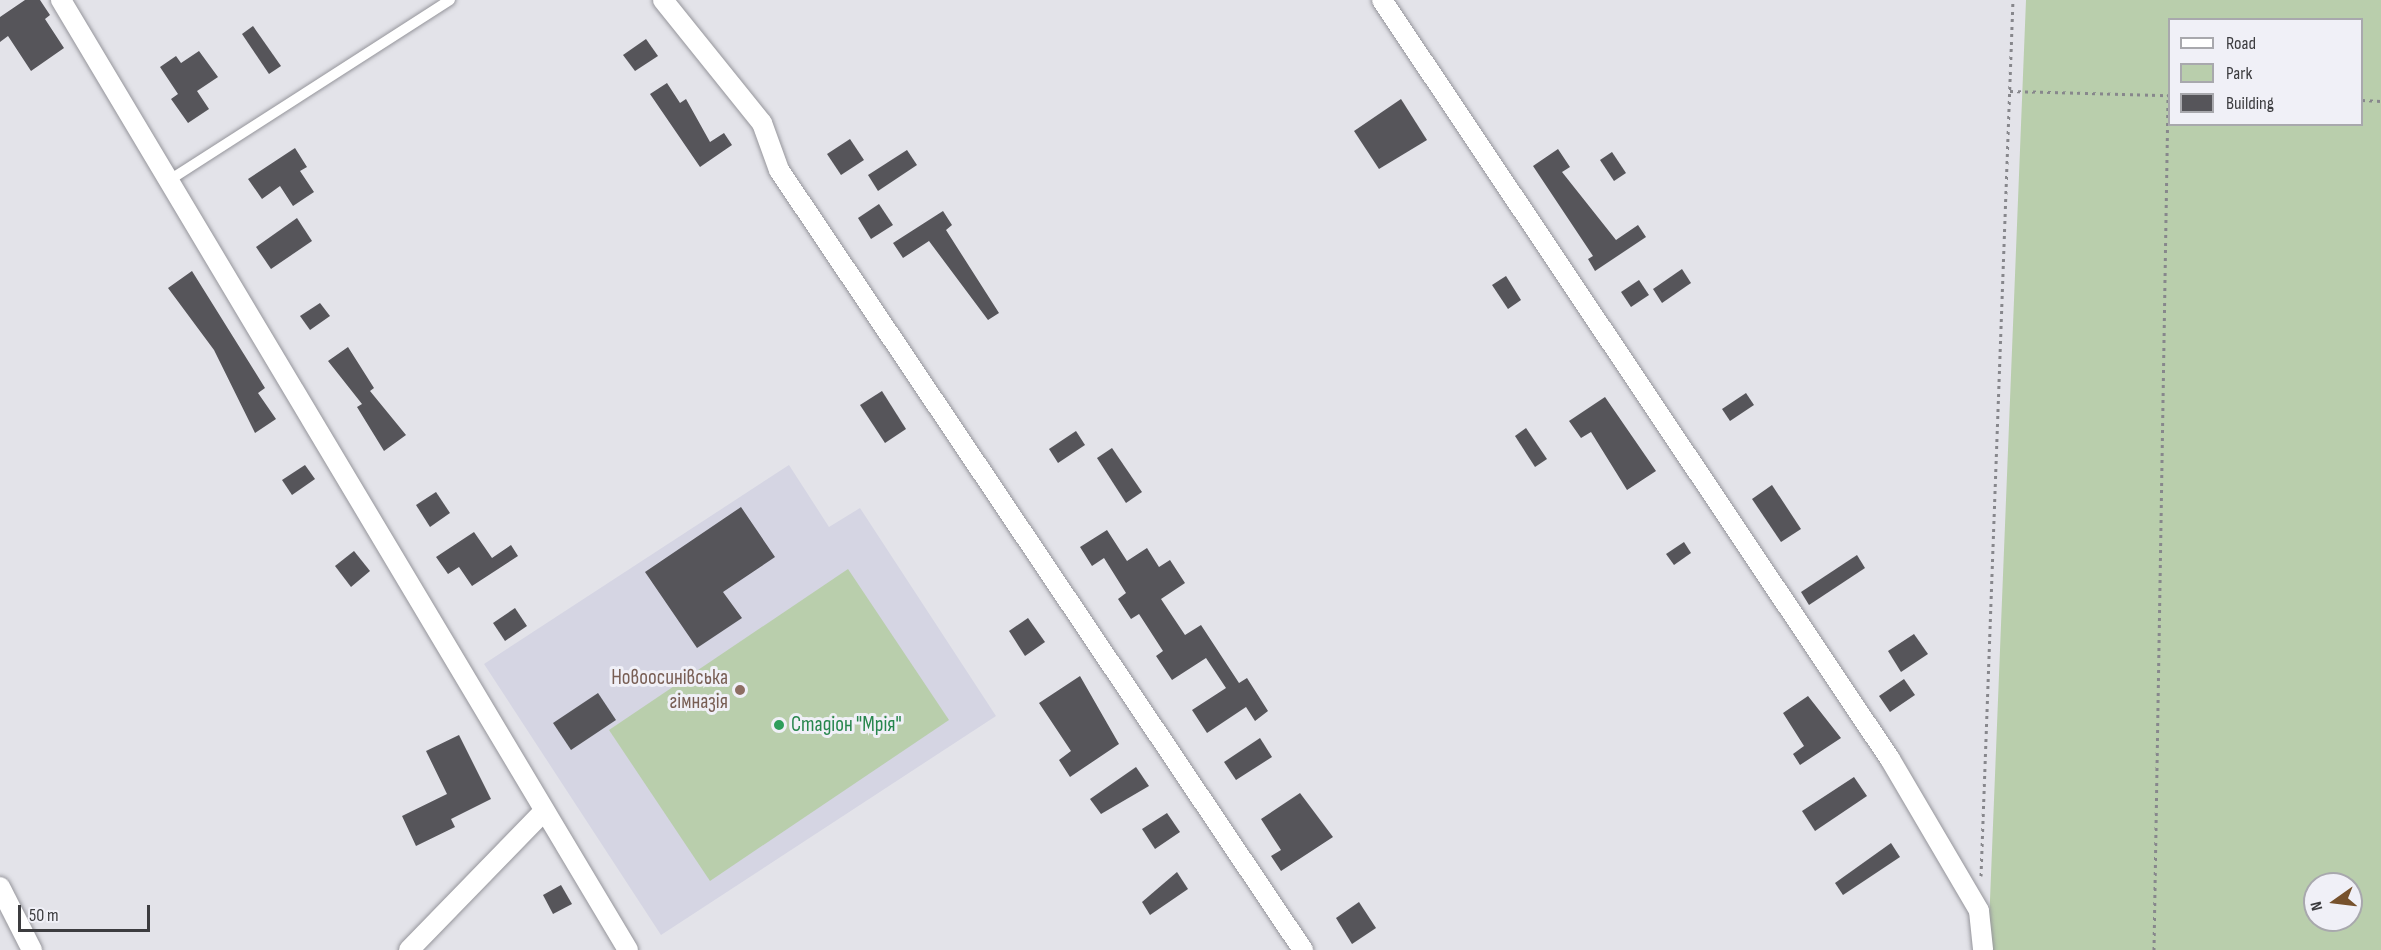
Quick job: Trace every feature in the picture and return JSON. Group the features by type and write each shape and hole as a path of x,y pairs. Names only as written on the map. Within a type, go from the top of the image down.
{"street":[{"path":"61,0 542,813 628,950"},
{"path":"663,0 762,123 779,170 1303,950"},
{"path":"1382,0 1890,759 1979,911 1983,950"},
{"path":"409,950 542,813"},
{"path":"0,888 32,950"}],"lane":[{"path":"168,181 450,0"}],"path":[{"path":"1979,911 2013,0"},
{"path":"2010,91 2168,95"},
{"path":"2363,100 2381,101"},
{"path":"2154,950 2168,126"}],"shaded area":[{"name":"Новоосинівська гімназія","path":"789,465 829,527 860,508 996,716 661,935 484,664"}],"green space":[{"path":"2026,0 2381,0 2381,950 1988,950"},
{"name":"Стадіон \"Мрія\"","path":"848,569 949,720 710,881 609,730"}],"building":[{"path":"25,0 40,0 50,15 45,19 64,48 31,71 8,36 0,42 0,17"},
{"path":"253,26 281,66 269,74 242,34"},
{"path":"646,39 658,56 635,71 623,55"},
{"path":"199,51 218,77 197,91 209,109 188,123 171,99 178,94 160,67 176,56 181,63"},
{"path":"667,83 680,103 686,99 710,142 724,133 732,145 700,167 650,94"},
{"path":"1401,99 1427,140 1379,169 1354,131"},
{"path":"850,139 864,160 841,175 827,154"},
{"path":"295,148 307,167 300,171 314,192 293,206 280,186 262,199 248,179"},
{"path":"1558,149 1570,167 1562,172 1616,240 1638,225 1646,237 1595,271 1588,259 1593,256 1533,166"},
{"path":"907,150 917,165 878,191 868,175"},
{"path":"1612,152 1626,173 1614,181 1600,160"},
{"path":"879,204 893,225 871,239 858,218"},
{"path":"943,211 952,225 946,230 999,313 988,320 929,241 903,258 893,243"},
{"path":"297,218 312,241 271,269 256,247"},
{"path":"1682,269 1691,283 1662,303 1653,289"},
{"path":"192,271 265,388 258,393 276,419 255,433 214,350 168,288"},
{"path":"1506,276 1521,300 1508,309 1492,285"},
{"path":"1639,280 1649,295 1631,307 1621,292"},
{"path":"320,303 330,316 310,330 300,316"},
{"path":"348,347 374,388 370,391 406,435 384,451 357,407 362,404 328,361"},
{"path":"882,391 906,429 885,443 860,405"},
{"path":"1746,393 1754,405 1730,421 1722,409"},
{"path":"1605,397 1656,471 1627,490 1591,432 1581,438 1569,421"},
{"path":"1526,428 1547,459 1535,467 1515,436"},
{"path":"1076,431 1085,445 1058,463 1049,449"},
{"path":"1112,448 1142,492 1126,503 1097,458"},
{"path":"305,465 315,479 292,495 282,480"},
{"path":"1772,485 1801,529 1781,542 1752,499"},
{"path":"436,492 450,513 430,527 416,505"},
{"path":"741,507 775,557 723,592 742,618 697,648 645,572"},
{"path":"1107,530 1127,561 1147,548 1159,567 1170,560 1185,583 1161,599 1185,635 1201,625 1239,683 1247,678 1268,711 1255,721 1246,707 1207,733 1192,710 1226,688 1206,658 1172,680 1156,656 1163,651 1139,614 1131,619 1118,599 1126,593 1104,558 1092,566 1080,547"},
{"path":"474,532 492,558 511,545 518,556 472,586 459,567 448,574 436,557"},
{"path":"1684,542 1691,553 1674,565 1666,554"},
{"path":"354,551 370,571 351,587 335,566"},
{"path":"1857,555 1865,568 1809,605 1801,592"},
{"path":"515,608 527,626 505,641 493,623"},
{"path":"1028,618 1045,642 1025,656 1009,631"},
{"path":"1914,634 1928,654 1901,672 1888,651"},
{"path":"1080,676 1119,744 1070,777 1059,760 1071,751 1039,703"},
{"path":"1904,679 1915,695 1890,712 1879,696"},
{"path":"598,693 616,720 571,750 553,723"},
{"path":"1808,696 1841,738 1800,765 1793,754 1804,746 1783,713"},
{"path":"459,735 491,799 451,819 455,827 416,846 402,816 447,794 426,751"},
{"path":"1260,738 1272,757 1236,780 1224,762"},
{"path":"1136,767 1149,786 1101,814 1090,799"},
{"path":"1854,777 1867,796 1815,831 1802,811"},
{"path":"1300,793 1333,837 1281,871 1271,856 1281,850 1261,819"},
{"path":"1167,813 1180,832 1155,849 1142,829"},
{"path":"1891,843 1900,857 1843,895 1835,883"},
{"path":"1177,872 1188,889 1150,915 1142,902"},
{"path":"561,885 572,904 553,914 543,895"},
{"path":"1359,902 1376,928 1352,944 1336,918"}],"place":[{"name":"Новоосинівська гімназія","path":"740,690"},
{"name":"Стадіон \"Мрія\"","path":"779,725"}]}
